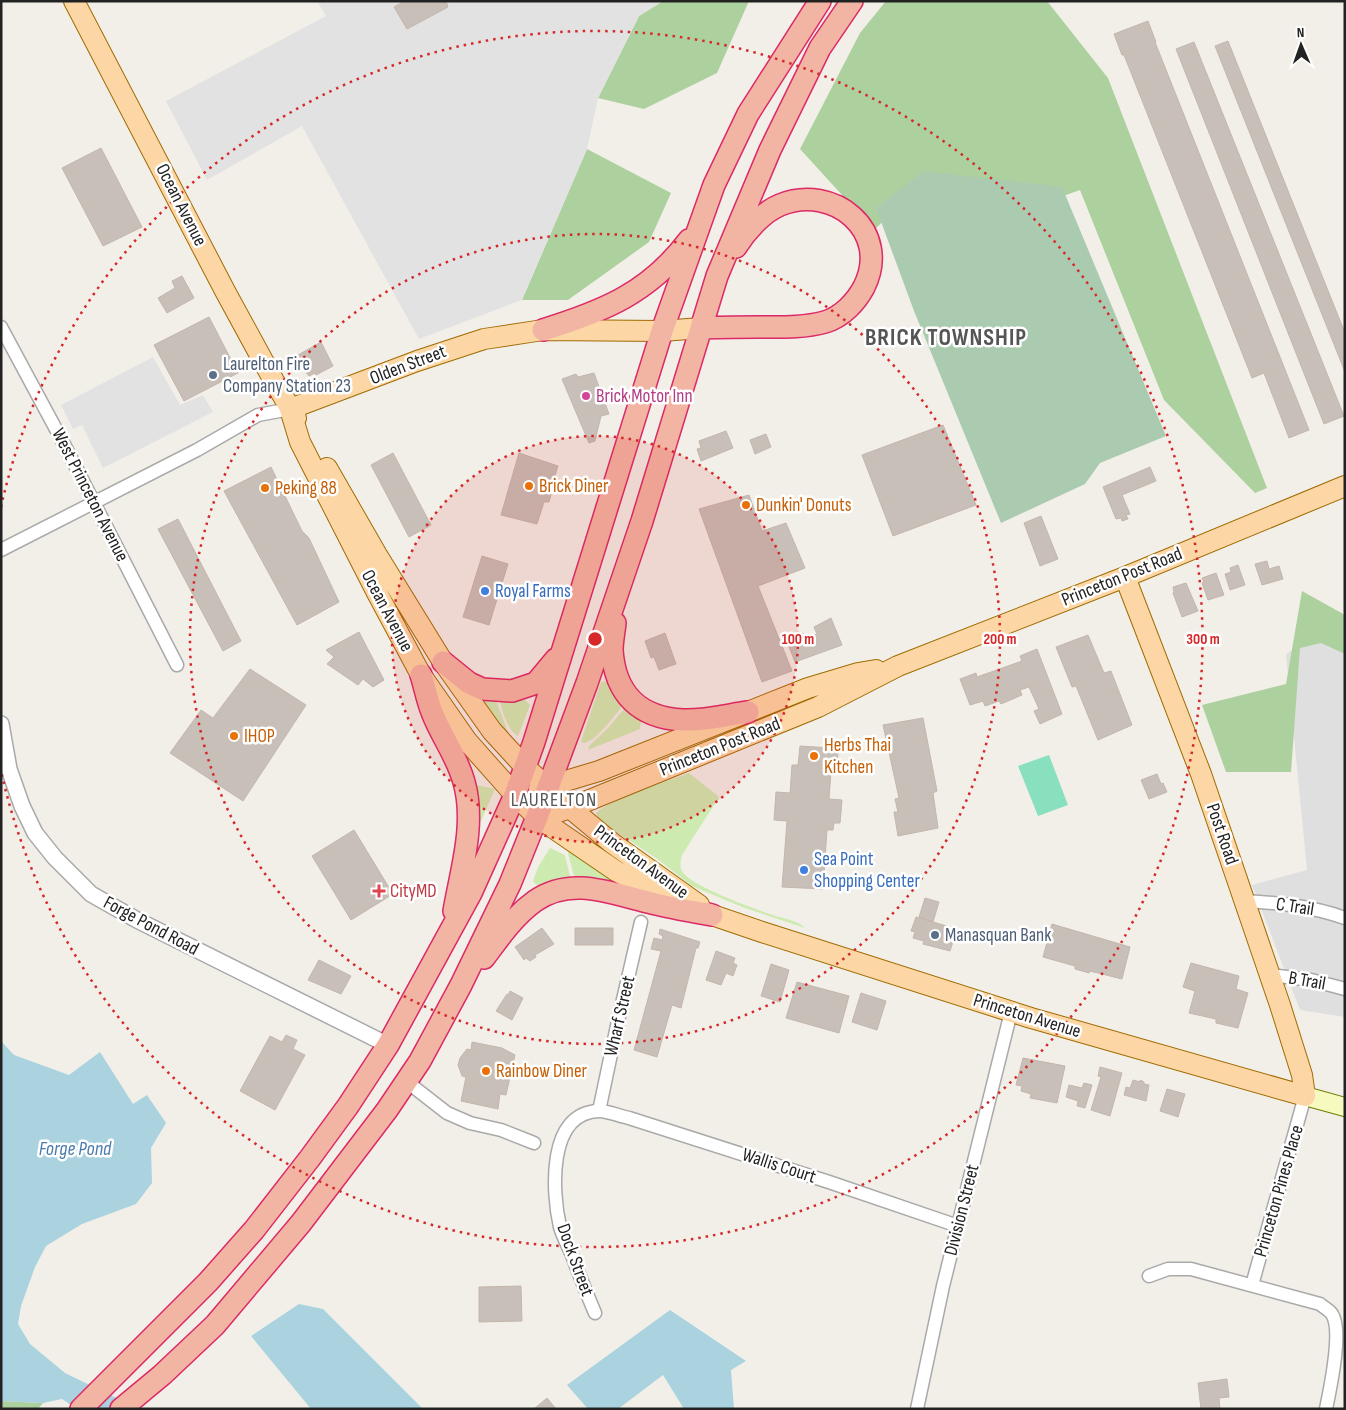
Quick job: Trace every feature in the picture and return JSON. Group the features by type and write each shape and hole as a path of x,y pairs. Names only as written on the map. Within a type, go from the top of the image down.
{"highway":[{"path":"81,1409 208,1282 254,1230 315,1151 348,1106 388,1045 471,893 526,767 662,331 714,186 748,114 820,1"},
{"path":"124,1405 162,1375 215,1325 301,1223 387,1110 420,1061 461,985 510,884 537,818 645,513 717,276 770,150 820,48 852,1"},
{"path":"701,328 795,328 827,321 845,311 859,297 871,267 872,257 866,232 856,220 830,203 800,199 778,206 758,220 739,242 717,276"},
{"path":"543,330 602,310 635,293 663,271 700,226"},
{"path":"623,577 612,649 616,673 622,690 630,700 640,709 658,717 684,720 748,712"},
{"path":"443,662 469,683 482,689 512,691 536,683 564,649"},
{"path":"421,674 432,713 452,750 464,782 467,799 468,825 465,850 449,934"},
{"path":"461,985 519,914 536,900 555,891 574,888 611,891 668,907 712,915"}],"main road":[{"name":"Ocean Avenue","path":"74,1 230,299 290,408 310,436 378,555 443,662 492,731 548,787"},
{"name":"Olden Street","path":"290,408 453,348 484,339 543,330 662,331 701,328"},
{"name":"Ocean Avenue","path":"290,408 305,453 376,592 421,674 467,741 514,795 537,818"},
{"name":"Princeton Post Road","path":"537,818 570,808 818,708 898,666 1125,577 1345,486"},
{"name":"Post Road","path":"1125,577 1201,774 1302,1074 1305,1096"},
{"name":"Princeton Post Road","path":"514,795 548,787 599,771 808,688 858,672 898,666"},
{"name":"Princeton Avenue","path":"548,787 612,843 678,888 712,915"},
{"name":"Princeton Avenue","path":"537,818 616,871 674,902 1011,1012 1345,1107"}],"street":[{"name":"West Princeton Avenue","path":"1,327 94,502 177,665"},
{"name":"Olden Street","path":"1,550 197,450 258,415 290,408"},
{"name":"Forge Pond Road","path":"1,724 9,769 22,806 35,833 55,858 91,894 137,920 388,1045"},
{"name":"C Trail","path":"1244,901 1284,903 1328,912 1345,918"},
{"name":"Wharf Street","path":"599,1111 641,922"},
{"name":"B Trail","path":"1270,975 1311,980 1345,988"},
{"name":"Division Street","path":"917,1409 958,1226 1011,1012"},
{"path":"406,1081 447,1113 470,1123 501,1130 534,1143"},
{"name":"Princeton Pines Place","path":"1252,1285 1305,1096"},
{"name":"Wallis Court","path":"599,1111 628,1118 829,1182 958,1226"},
{"name":"Dock Street","path":"595,1313 561,1228 557,1208 555,1168 557,1152 568,1126 582,1114 599,1111"},
{"path":"1149,1276 1168,1269 1191,1269 1320,1304 1331,1314 1336,1324 1335,1352 1326,1409"}],"shaded area":[{"path":"317,1 663,1 639,16 598,98 587,149 522,300 419,339 302,126 207,180 166,101 326,16"},
{"path":"153,357 180,405 203,395 213,412 103,468 82,425 73,429 61,405"},
{"path":"1319,627 1345,639 1345,1017 1300,1010 1252,885 1307,870 1286,655"}],"green space":[{"path":"663,1 749,1 717,73 644,109 598,98 639,16"},
{"path":"886,1 1047,1 1108,78 1267,488 1255,493 1164,400 1080,190 993,221 929,177 874,230 800,149 860,33"},
{"path":"587,149 671,193 649,242 568,300 522,300"},
{"path":"924,171 1062,187 1166,436 1100,463 1085,484 1001,523 914,311 876,208"},
{"path":"1302,591 1345,615 1345,654 1321,643 1300,648 1291,772 1226,772 1202,705 1286,684"},
{"path":"609,681 623,705 599,734 588,742 583,743 581,741 601,682"},
{"path":"480,696 496,700 509,735 475,701"},
{"path":"523,698 530,705 518,736 508,725 500,701"},
{"path":"625,708 641,721 640,729 588,750 589,746"},
{"path":"1049,755 1068,805 1038,816 1018,766"},
{"path":"689,773 718,796 719,799 682,855 680,865 682,871 687,877 710,890 752,908 794,921 805,928 742,907 692,886 656,858 607,826 597,816 596,813 615,801"},
{"path":"472,784 495,789 478,828"},
{"path":"566,846 620,882 619,886 575,880"},
{"path":"550,848 565,855 571,880 539,888 533,881 538,867"},
{"path":"1,1401 43,1403 38,1409 1,1409"}],"water":[{"name":"Forge Pond","path":"1,1041 14,1055 69,1075 100,1052 133,1104 147,1095 166,1123 151,1148 152,1183 136,1204 82,1224 46,1246 35,1267 21,1306 18,1324 30,1344 65,1373 139,1409 77,1409 62,1399 43,1403 1,1401"},
{"path":"299,1304 323,1309 423,1409 311,1409 251,1336"},
{"path":"670,1310 746,1361 731,1370 734,1409 684,1409 663,1375 618,1409 588,1409 567,1385"}],"building":[{"path":"405,1 446,1 448,7 407,29 394,7"},
{"path":"1148,21 1309,430 1289,438 1264,373 1252,378 1114,34"},
{"path":"1228,41 1345,333 1345,372 1215,46"},
{"path":"1194,42 1344,416 1324,424 1176,49"},
{"path":"101,148 142,227 103,246 62,168"},
{"path":"182,276 194,298 167,313 158,298 175,288 172,281"},
{"path":"209,317 238,373 184,401 154,345"},
{"path":"321,342 333,366 316,375 315,373 309,376 303,369 305,368 298,355"},
{"name":"Brick Motor Inn","path":"594,373 609,414 601,416 595,441 589,443 562,379 576,374 578,377"},
{"path":"943,425 976,505 893,536 862,455"},
{"path":"726,431 733,448 701,461 697,449 701,448 699,441"},
{"path":"766,434 771,447 755,454 750,440"},
{"path":"393,453 431,525 409,537 371,465"},
{"name":"Brick Diner","path":"519,453 558,466 553,482 549,481 548,490 552,491 549,502 544,502 537,524 501,515"},
{"path":"271,467 302,531 309,538 339,602 297,625 224,491"},
{"path":"1150,467 1156,481 1122,495 1130,514 1126,515 1128,519 1122,521 1121,518 1116,519 1103,487"},
{"path":"749,495 762,531 786,523 805,568 758,586 792,671 762,682 699,509"},
{"path":"1041,516 1058,559 1040,566 1024,523"},
{"path":"178,519 241,641 223,651 158,529"},
{"name":"Royal Farms","path":"482,556 508,564 489,625 463,617"},
{"path":"1267,561 1269,569 1279,566 1283,579 1262,585 1255,564"},
{"path":"1238,565 1245,585 1230,590 1225,574 1231,572 1230,568"},
{"path":"1216,573 1224,595 1208,600 1202,578"},
{"path":"1186,583 1198,611 1182,617 1173,593 1173,587"},
{"path":"831,618 842,645 795,662 786,639 803,633 805,639 817,634 814,627"},
{"path":"359,632 384,680 373,687 363,679 358,685 327,664 334,657 326,650"},
{"path":"665,633 676,664 659,670 654,657 651,658 645,641"},
{"path":"1088,635 1104,673 1111,671 1132,725 1098,740 1076,686 1072,687 1056,647"},
{"path":"1037,649 1062,714 1040,724 1034,711 1039,709 1029,687 1020,690 1022,695 1001,704 999,701 985,706 983,701 970,705 960,679 976,673 977,677 1022,661 1020,656"},
{"name":"IHOP","path":"250,669 306,705 243,801 170,753 201,710 213,718"},
{"path":"923,718 937,791 933,793 938,828 898,836 894,812 898,812 895,799 899,798 883,725"},
{"path":"800,746 832,748 831,751 838,752 837,771 831,770 829,799 842,800 840,823 834,823 833,830 827,830 823,889 782,887 787,821 774,820 776,792 790,793 792,765 798,765"},
{"path":"1157,774 1167,792 1149,799 1141,780"},
{"path":"354,830 393,894 351,920 312,856"},
{"path":"925,898 939,902 933,922 919,917"},
{"name":"Manasquan Bank","path":"916,917 957,929 950,951 923,944 924,941 913,938 915,932 911,931"},
{"path":"1052,924 1130,947 1122,979 1090,971 1089,973 1075,969 1075,966 1043,957"},
{"path":"542,928 554,944 535,955 536,957 530,961 526,958 524,960 515,947"},
{"path":"575,928 613,928 613,945 575,945"},
{"path":"660,929 700,942 698,948 696,948 681,1008 672,1005 657,1057 634,1050 661,951 651,949 654,938 662,940 663,936 659,934"},
{"path":"716,951 735,958 733,963 737,965 733,976 726,973 721,985 706,980"},
{"path":"319,960 351,976 341,994 308,980"},
{"path":"1191,963 1239,976 1236,989 1248,993 1238,1028 1216,1023 1216,1019 1189,1013 1195,991 1183,987"},
{"path":"771,964 789,970 780,1002 761,996"},
{"path":"797,982 849,996 839,1033 786,1018"},
{"path":"510,991 523,998 512,1020 496,1011"},
{"path":"861,993 886,1001 877,1030 852,1022"},
{"path":"286,1035 297,1040 293,1049 305,1055 275,1110 240,1091 270,1036 282,1042"},
{"name":"Rainbow Diner","path":"472,1042 502,1048 515,1055 506,1095 500,1094 498,1109 461,1101 466,1077 462,1076 458,1065 460,1058 467,1049 471,1050"},
{"path":"1023,1058 1065,1066 1057,1103 1030,1098 1031,1094 1021,1091 1022,1086 1016,1085"},
{"path":"1100,1067 1122,1073 1110,1116 1091,1110 1101,1077 1098,1076"},
{"path":"1133,1080 1140,1082 1140,1080 1144,1084 1149,1085 1146,1101 1124,1095 1126,1087 1130,1088"},
{"path":"1084,1083 1092,1085 1085,1108 1077,1106 1078,1101 1066,1097 1069,1085 1082,1088"},
{"path":"1167,1089 1185,1094 1178,1117 1160,1111"},
{"path":"521,1286 522,1321 479,1322 479,1287"},
{"path":"1227,1379 1229,1397 1219,1398 1220,1409 1201,1409 1198,1383"},
{"path":"547,1398 556,1409 534,1409"}],"place":[{"name":"Laurelton Fire Company Station 23","path":"213,375"},
{"name":"Brick Motor Inn","path":"586,396"},
{"name":"Brick Diner","path":"529,486"},
{"name":"Peking 88","path":"265,488"},
{"name":"Dunkin' Donuts","path":"746,505"},
{"name":"Royal Farms","path":"485,591"},
{"name":"IHOP","path":"234,736"},
{"name":"Herbs Thai Kitchen","path":"814,756"},
{"name":"Sea Point Shopping Center","path":"804,870"},
{"name":"CityMD","path":"379,891"},
{"name":"Manasquan Bank","path":"935,935"},
{"name":"Rainbow Diner","path":"486,1071"}],"district":[{"name":"BRICK TOWNSHIP","path":"946,337"},
{"name":"LAURELTON","path":"554,800"}]}
